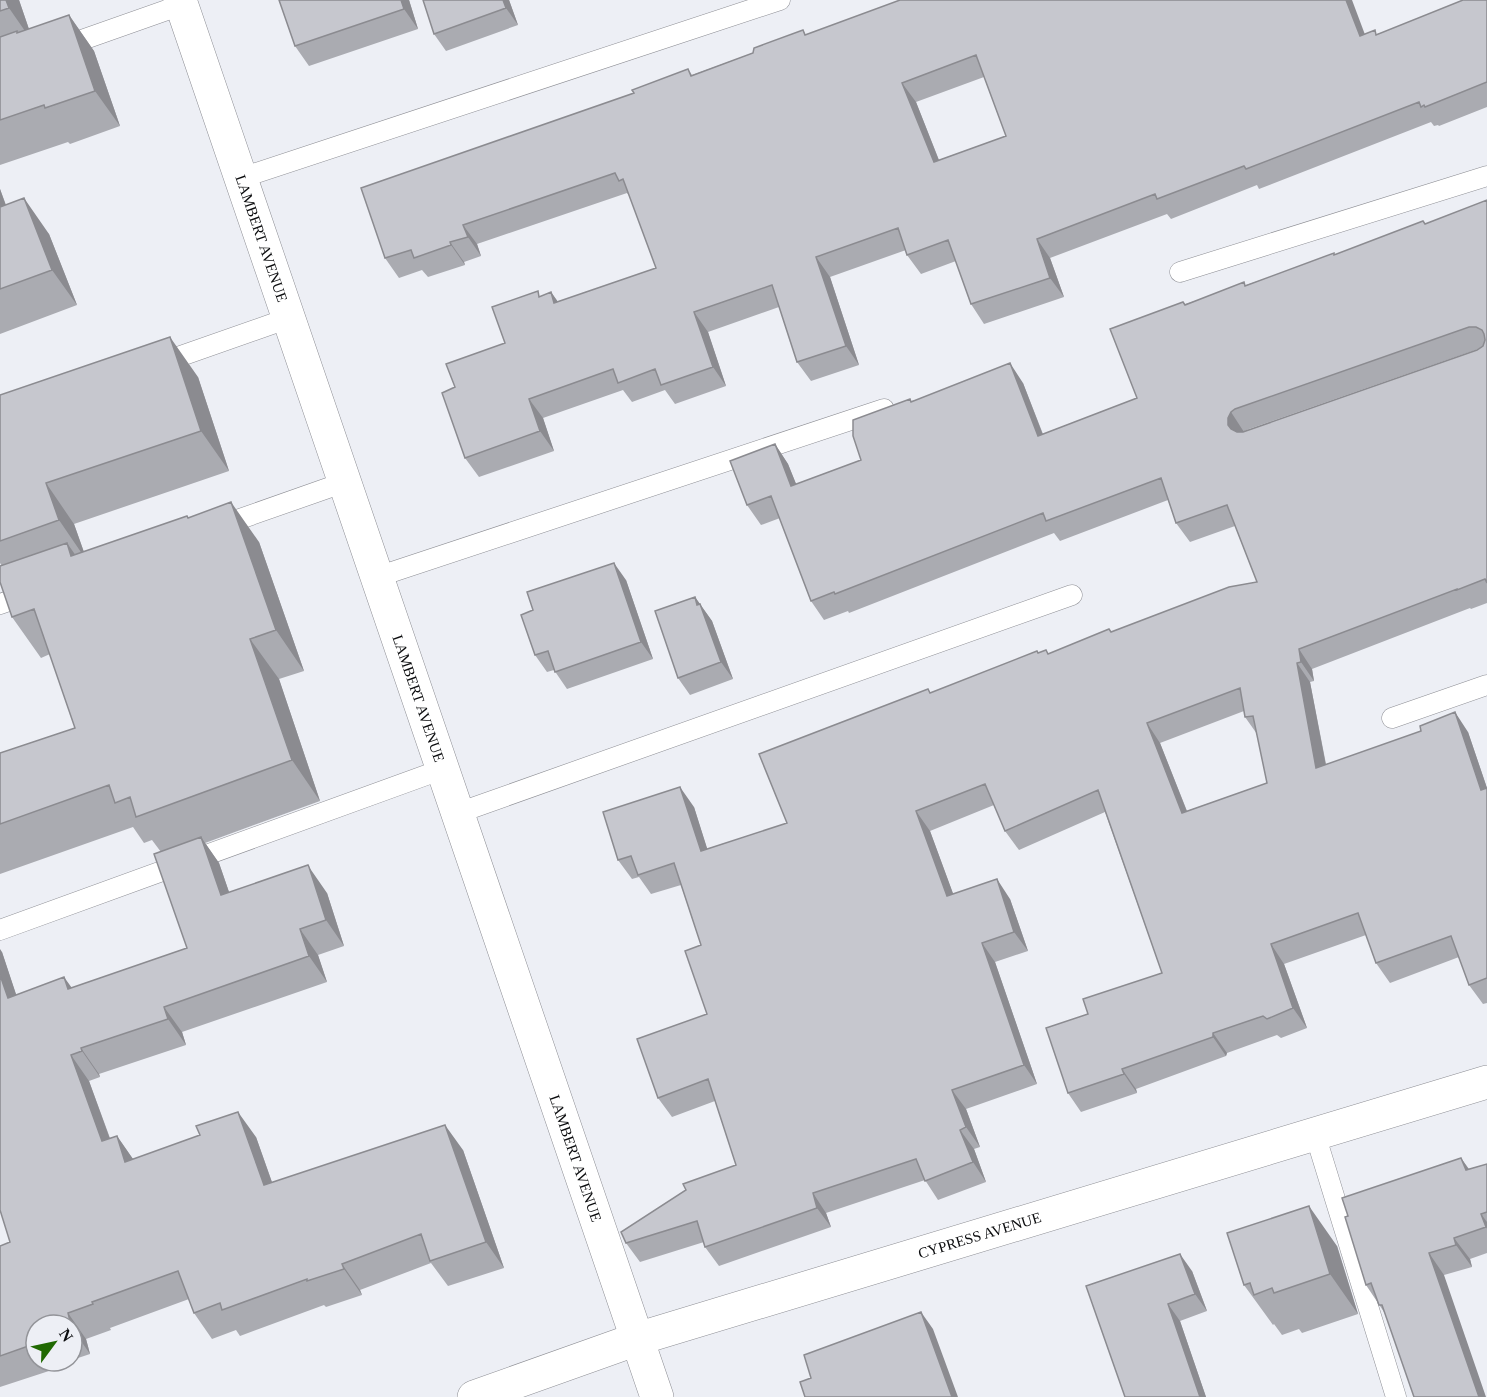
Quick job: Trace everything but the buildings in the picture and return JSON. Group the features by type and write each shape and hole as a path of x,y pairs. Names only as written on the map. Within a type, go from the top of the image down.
{"street":[{"name":"LAMBERT AVENUE","path":"181,2 657,1397"},
{"name":"CYPRESS AVENUE","path":"474,1397 637,1339 1487,1082"}],"lane":[{"path":"241,178 780,0"},
{"path":"43,54 181,2"},
{"path":"1180,272 1487,176"},
{"path":"144,369 289,318"},
{"path":"377,577 905,402"},
{"path":"200,533 345,482"},
{"path":"0,604 45,588"},
{"path":"458,813 1072,595"},
{"path":"1392,718 1487,685"},
{"path":"0,930 443,769"},
{"path":"1315,1134 1396,1397"}]}
